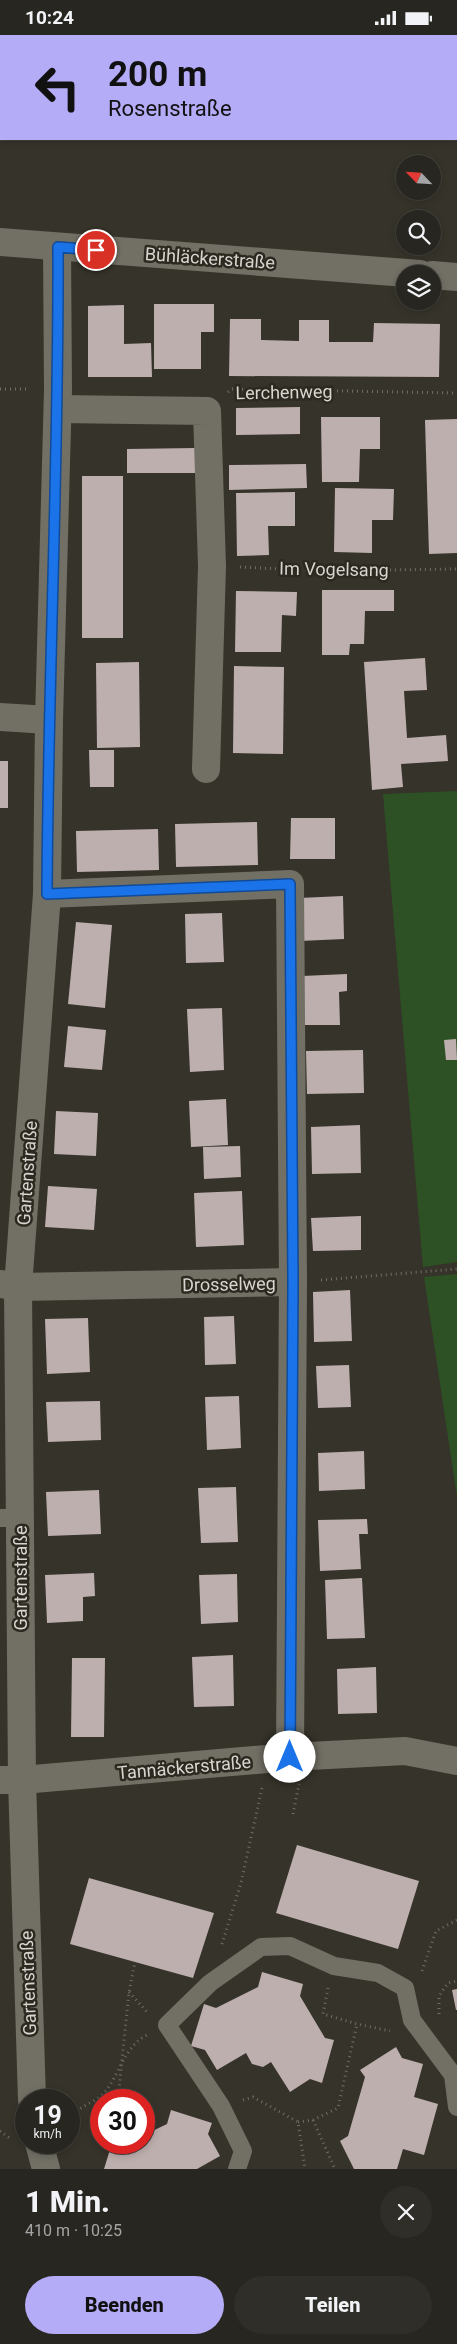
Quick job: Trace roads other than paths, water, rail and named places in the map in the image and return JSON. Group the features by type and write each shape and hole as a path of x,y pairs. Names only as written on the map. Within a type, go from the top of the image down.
{"street":[{"name":"Bühläckerstraße","path":"0,241 396,272"},
{"name":"Gartenstraße","path":"31,2089 11,1780 9,1286 47,894 49,720 58,409 58,247"},
{"path":"441,276 457,277"},
{"path":"58,409 207,411 212,566 206,769"},
{"path":"0,717 49,720"},
{"path":"47,894 290,884 293,1282 279,1759"},
{"name":"Drosselweg","path":"9,1286 293,1282"},
{"name":"Tannäckerstraße","path":"11,1780 405,1751 457,1761"},
{"path":"42,2154 46,2169"}],"lane":[{"path":"237,2169 243,2151 221,2106 167,2025 210,1983 261,1947 290,1946 334,1966 378,1973 404,1988 412,2021 453,2075 457,2107"}]}
